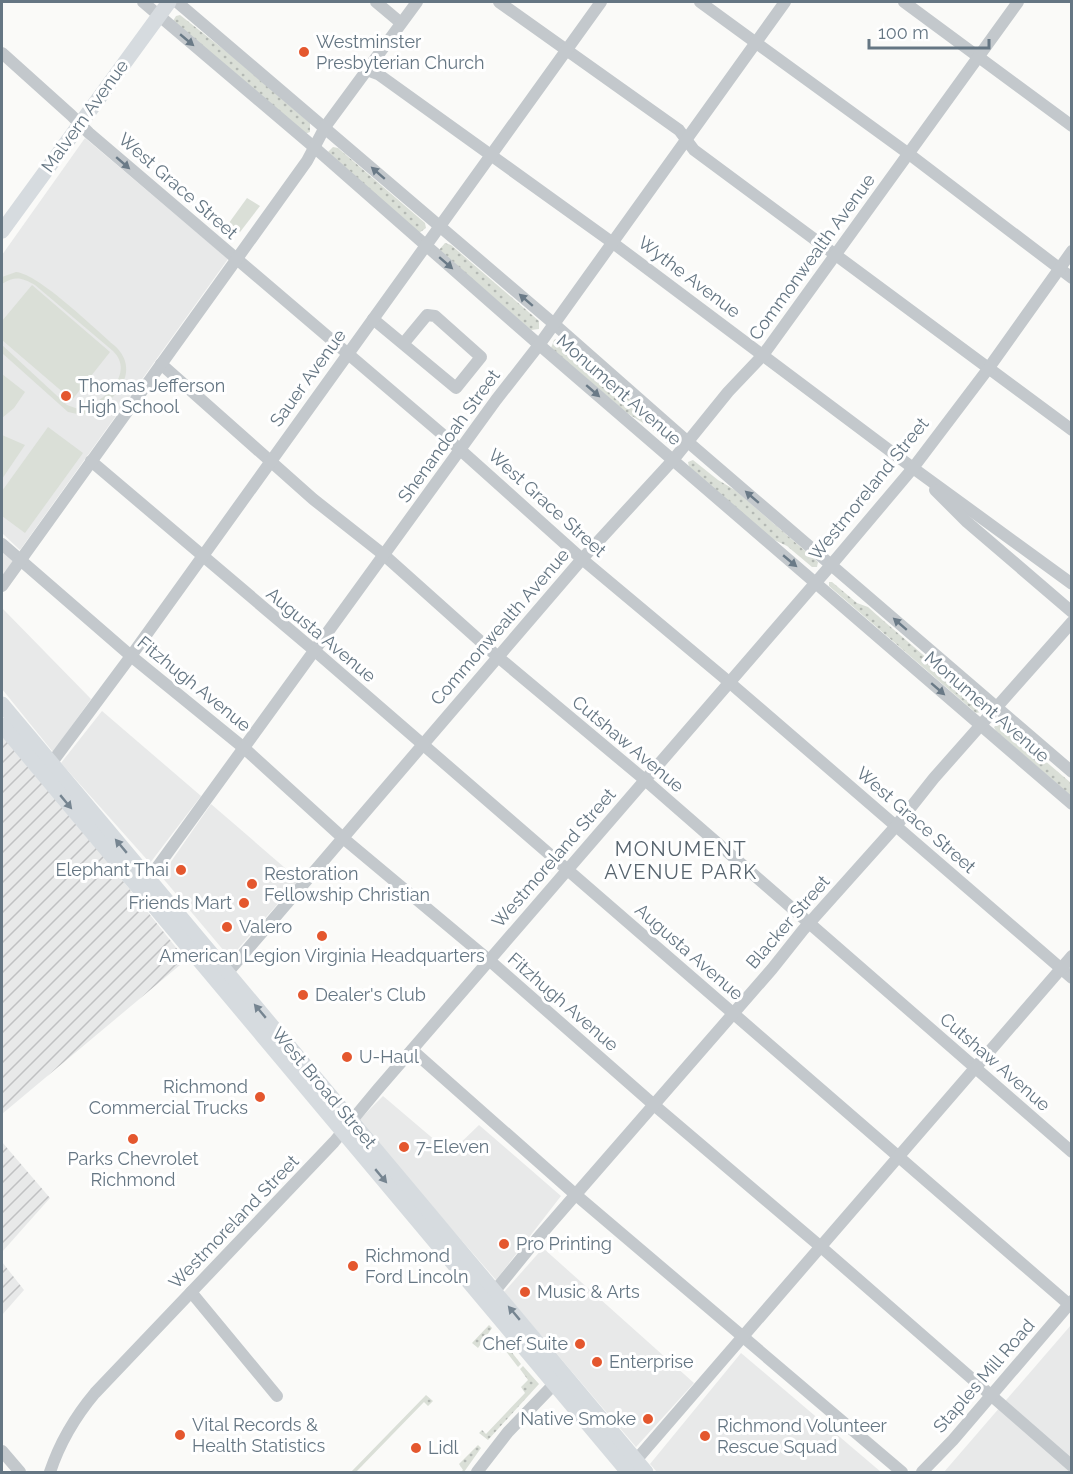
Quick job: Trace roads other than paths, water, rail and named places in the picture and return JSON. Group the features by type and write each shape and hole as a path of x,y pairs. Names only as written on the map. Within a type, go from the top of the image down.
{"main road":[{"name":"Malvern Avenue","path":"2,228 169,2"},
{"name":"West Broad Street","path":"2,704 47,769"},
{"name":"West Broad Street","path":"2,725 47,769 634,1469"}],"street":[{"name":"Monument Avenue","path":"143,2 315,148 539,345 1071,804"},
{"name":"Monument Avenue","path":"177,2 441,226 1071,772"},
{"path":"376,2 401,23"},
{"path":"2,586 307,161 325,127 417,2"},
{"path":"499,2 679,130 694,150 1071,430"},
{"name":"Sauer Avenue","path":"47,769 131,656 601,2"},
{"path":"700,2 909,154 1071,278"},
{"name":"Shenandoah Street","path":"145,885 496,400 613,243 785,2"},
{"path":"904,2 1071,126"},
{"name":"Commonwealth Avenue","path":"224,978 582,559 673,460 763,355 1018,2"},
{"name":"West Grace Street","path":"2,53 236,259 461,450 582,559 729,682 1071,978"},
{"name":"Wythe Avenue","path":"368,70 378,74 613,243 912,468 1071,584"},
{"name":"Westmoreland Street","path":"50,1473 64,1435 80,1410 347,1126 816,583 912,468 987,369 1071,251"},
{"path":"373,319 403,344 456,388 482,357 431,315 427,315 403,344"},
{"name":"Cutshaw Avenue","path":"160,364 313,499 384,555 498,657 645,780 1071,1152"},
{"name":"Augusta Avenue","path":"91,461 315,651 422,746 1070,1304"},
{"path":"912,468 967,522 1071,612"},
{"name":"Fitzhugh Avenue","path":"2,544 131,656 244,748 343,838 489,960 991,1394 1071,1466"},
{"name":"Blacker Street","path":"490,1296 808,924 896,826 934,778 1071,622"},
{"path":"634,1469 744,1337 1071,956"},
{"path":"412,1050 576,1195 902,1473"},
{"path":"191,1292 277,1396"},
{"name":"Staples Mill Road","path":"921,1473 953,1440 1070,1304"},
{"path":"477,1473 508,1432 559,1379"},
{"path":"2,1451 20,1473"}],"place":[{"name":"Westminster Presbyterian Church","path":"304,52"},
{"name":"Thomas Jefferson High School","path":"66,396"},
{"name":"Elephant Thai","path":"181,870"},
{"name":"Restoration Fellowship Christian","path":"252,884"},
{"name":"Friends Mart","path":"244,903"},
{"name":"Valero","path":"227,927"},
{"name":"American Legion Virginia Headquarters","path":"322,936"},
{"name":"Dealer's Club","path":"303,995"},
{"name":"U-Haul","path":"347,1057"},
{"name":"Richmond Commercial Trucks","path":"260,1097"},
{"name":"Parks Chevrolet Richmond","path":"133,1139"},
{"name":"7-Eleven","path":"404,1147"},
{"name":"Pro Printing","path":"504,1244"},
{"name":"Richmond Ford Lincoln","path":"353,1266"},
{"name":"Music & Arts","path":"525,1292"},
{"name":"Chef Suite","path":"580,1344"},
{"name":"Enterprise","path":"597,1362"},
{"name":"Native Smoke","path":"648,1419"},
{"name":"Vital Records & Health Statistics","path":"180,1435"},
{"name":"Richmond Volunteer Rescue Squad","path":"705,1436"},
{"name":"Lidl","path":"416,1448"}],"district":[{"name":"MONUMENT AVENUE PARK","path":"681,860"}]}
